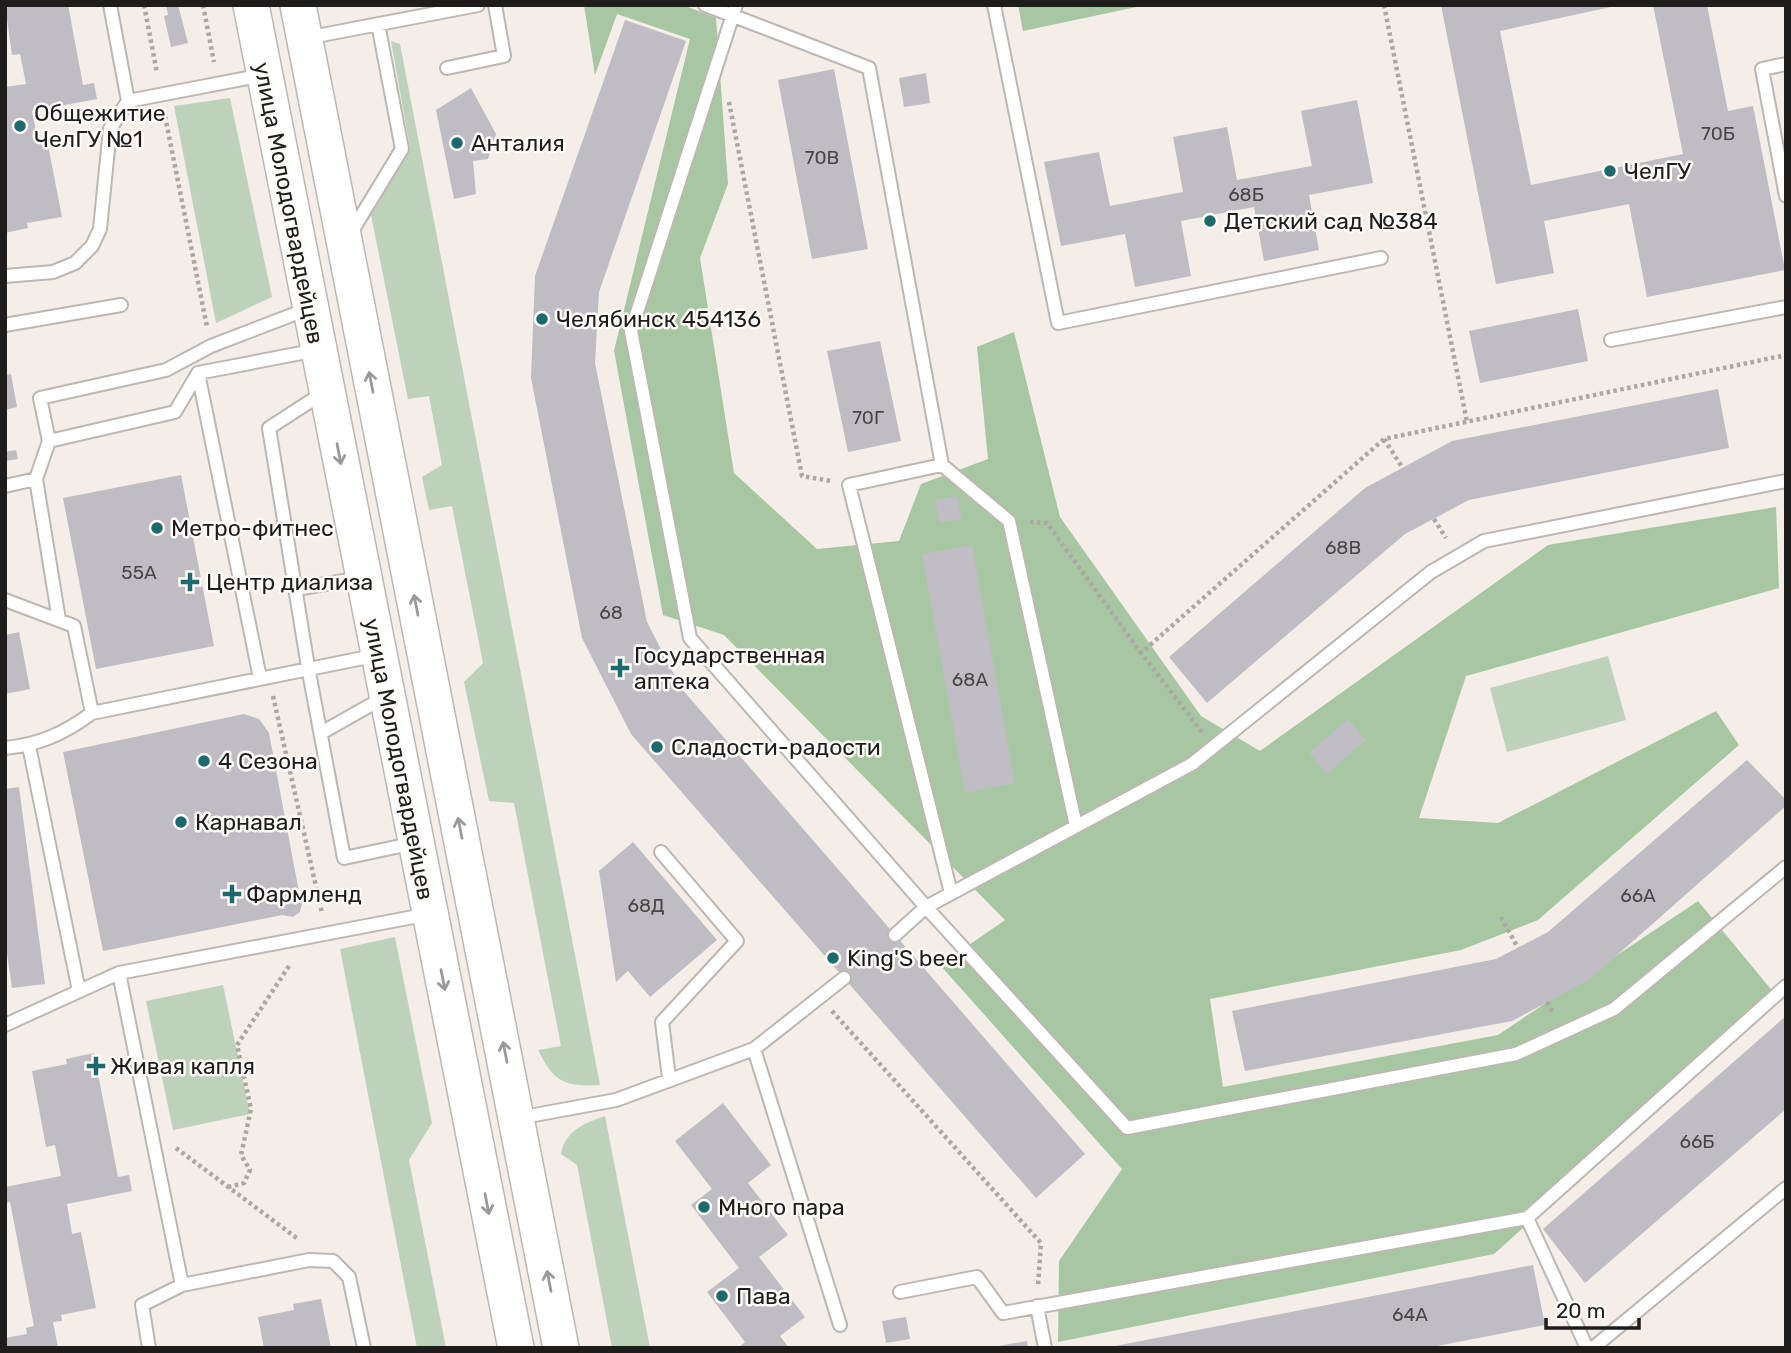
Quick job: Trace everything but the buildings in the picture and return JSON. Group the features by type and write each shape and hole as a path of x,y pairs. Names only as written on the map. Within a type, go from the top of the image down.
{"main road":[{"name":"улица Молодогвардейцев","path":"251,5 516,1348"},
{"name":"улица Молодогвардейцев","path":"301,22 561,1348"}],"lane":[{"path":"5,276 53,272 75,262 92,246 100,229 110,129 128,101 110,5"},
{"path":"301,22 378,24 478,5"},
{"path":"447,68 505,56 495,5"},
{"path":"705,5 734,10 869,68 943,466 1009,521 1076,826"},
{"path":"994,5 1058,323 1381,257"},
{"path":"734,10 631,331 690,638 926,907 1127,1128 1516,1054 1614,1009 1786,867"},
{"path":"344,246 402,149 378,24"},
{"path":"1786,64 1762,69 1786,196"},
{"path":"128,101 264,75"},
{"path":"5,325 121,305"},
{"path":"1611,340 1786,307"},
{"path":"60,620 36,479 49,441 40,398 166,370 211,346 310,308"},
{"path":"49,441 175,412 198,373 318,350"},
{"path":"198,373 260,678"},
{"path":"326,391 269,428 308,667 344,858 415,843"},
{"path":"943,466 849,485 951,893"},
{"path":"5,486 36,479"},
{"path":"895,935 926,907 1192,764 1431,572 1484,541 1786,481"},
{"path":"296,589 363,578"},
{"path":"5,600 75,626 92,713"},
{"path":"5,748 29,746 68,731 92,713 308,667 378,655"},
{"path":"321,733 387,696"},
{"path":"29,746 79,991"},
{"path":"661,852 737,941 662,1022 669,1078"},
{"path":"5,1025 119,973 429,914"},
{"path":"119,973 181,1285"},
{"path":"518,1118 616,1100 669,1078 754,1049 844,978"},
{"path":"900,1292 977,1277 1003,1312 1527,1218 1786,986"},
{"path":"754,1049 840,1325"},
{"path":"1593,1348 1786,1188"},
{"path":"1527,1218 1587,1348"},
{"path":"149,1348 142,1305 181,1285 309,1260 333,1261 349,1277 364,1348"},
{"path":"1037,1306 1045,1348"}],"path":[{"path":"144,5 211,346"},
{"path":"203,5 218,84"},
{"path":"1384,5 1467,422"},
{"path":"720,56 802,476 849,485"},
{"path":"1142,653 1384,439 1786,355"},
{"path":"1384,439 1402,467"},
{"path":"1009,521 1047,523 1213,746"},
{"path":"1501,917 1518,948"},
{"path":"228,1187 244,1183 250,1170 241,1155 251,1109 237,1045 309,936"},
{"path":"820,998 1041,1242 1037,1306"},
{"path":"150,1128 326,1261"}],"green space":[{"path":"584,5 683,5 716,18 728,184 700,258 734,473 817,549 899,541 921,484 988,459 977,347 1014,332 1060,517 1201,716 1260,751 1548,545 1776,507 1779,588 1466,676 1419,818 1498,823 1716,711 1739,745 1538,920 1461,950 1210,999 1223,1087 1498,1035 1698,901 1779,999 1494,1254 1058,1342 1059,1261 1122,1169 940,965 1005,920 724,635 663,615 614,351 690,39 617,14 595,75"},
{"path":"1018,5 1146,5 1023,31"},
{"path":"391,41 400,44 600,1085 577,1085 562,1080 549,1069 538,1050 561,1046 514,803 489,801 464,682 483,663 452,506 429,510 422,477 442,465 429,396 408,399 371,215 410,148"},
{"path":"230,98 272,297 216,323 174,106"},
{"path":"1608,656 1626,720 1507,752 1490,688"},
{"path":"395,937 432,1123 409,1160 446,1348 417,1348 340,949"},
{"path":"223,985 250,1114 173,1130 146,1001"},
{"path":"605,1116 650,1348 612,1348 577,1165 561,1154 571,1134 583,1125"}],"place":[{"name":"Общежитие ЧелГУ №1","path":"20,126"},
{"name":"Анталия","path":"457,143"},
{"name":"ЧелГУ","path":"1610,171"},
{"name":"Детский сад №384","path":"1210,221"},
{"name":"Челябинск 454136","path":"542,319"},
{"name":"Метро-фитнес","path":"157,528"},
{"name":"Центр диализа","path":"190,582"},
{"name":"Государственная аптека","path":"620,668"},
{"name":"Сладости-радости","path":"657,747"},
{"name":"4 Сезона","path":"204,761"},
{"name":"Карнавал","path":"181,822"},
{"name":"Фармленд","path":"232,894"},
{"name":"King'S beer","path":"833,958"},
{"name":"Живая капля","path":"96,1066"},
{"name":"Много пара","path":"704,1207"},
{"name":"Пава","path":"722,1296"}]}
